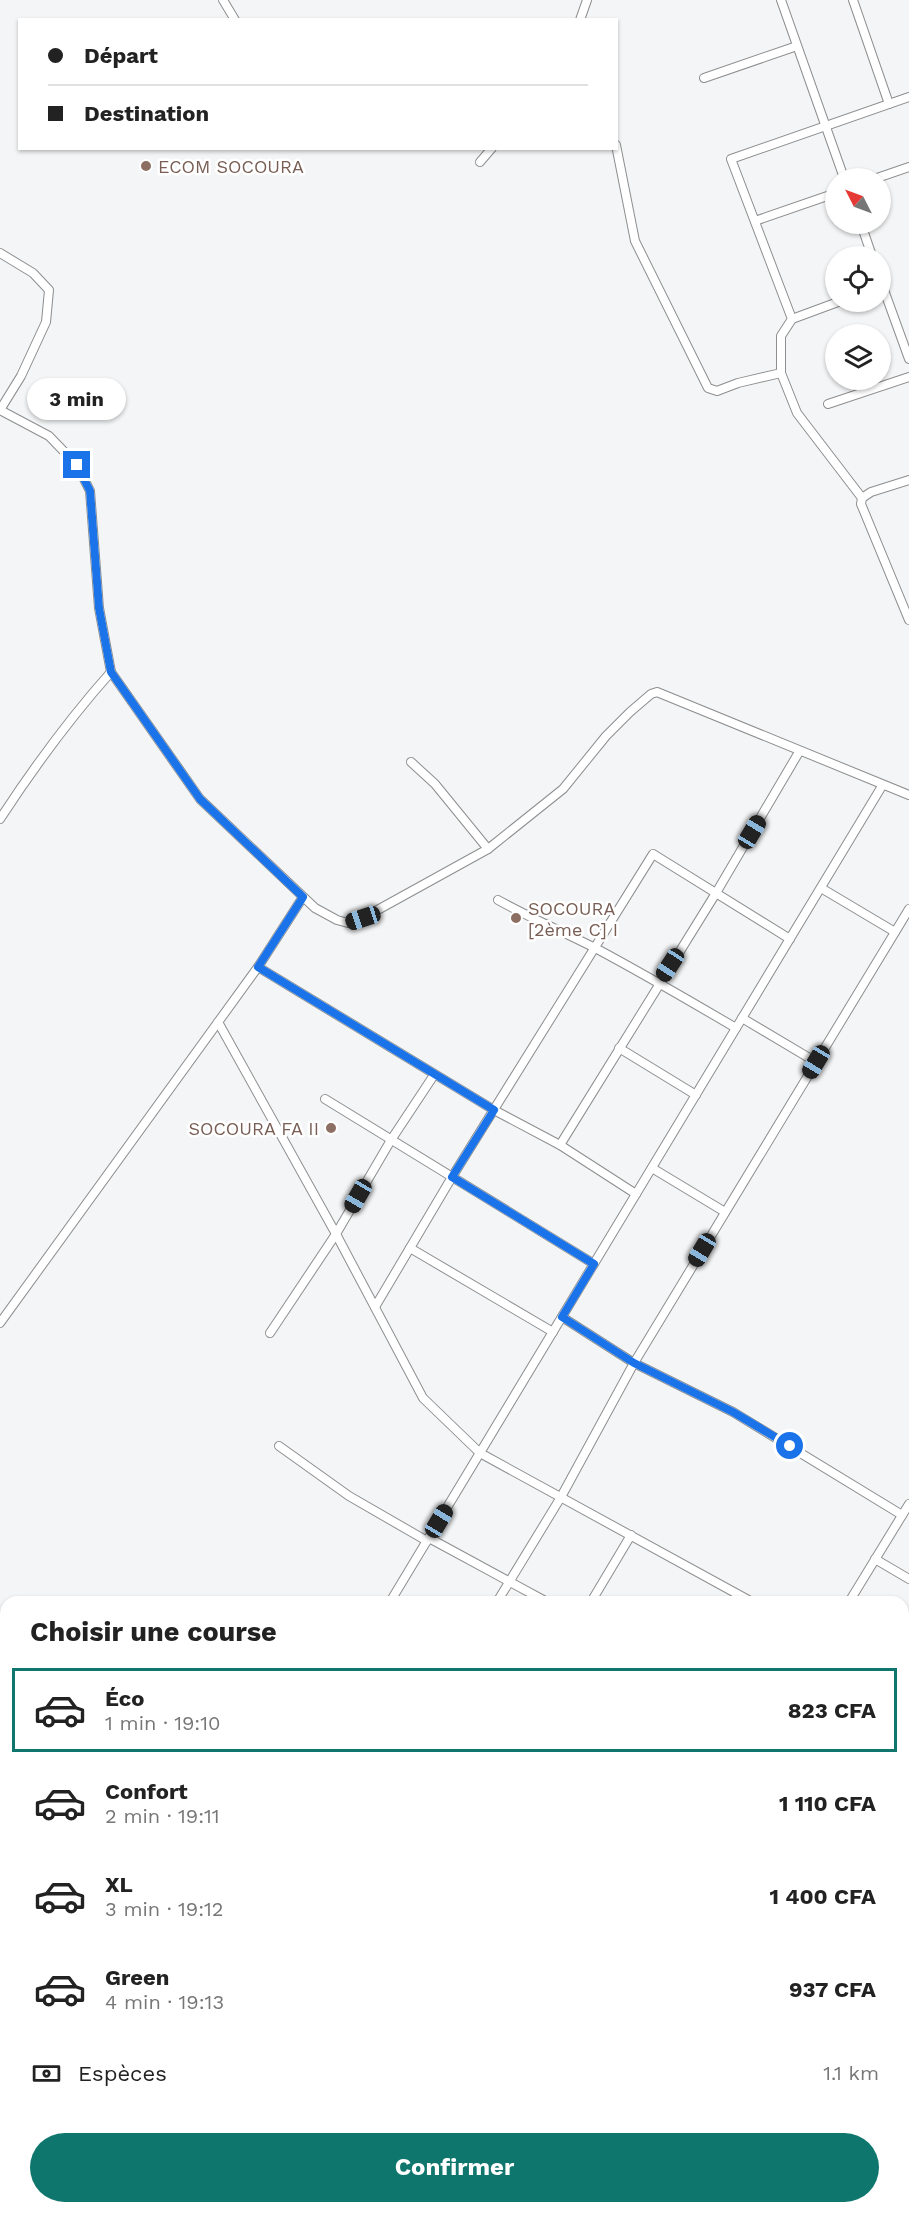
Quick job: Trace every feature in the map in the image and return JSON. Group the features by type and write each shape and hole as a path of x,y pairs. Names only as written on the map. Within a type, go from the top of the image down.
{"street":[{"path":"223,0 234,18"},
{"path":"581,18 587,0"},
{"path":"781,0 841,168"},
{"path":"853,0 889,104"},
{"path":"704,78 797,46"},
{"path":"792,319 731,159 909,97"},
{"path":"480,162 490,150"},
{"path":"617,150 635,241 708,388 717,391 738,383 781,373"},
{"path":"891,173 909,167"},
{"path":"755,221 825,197"},
{"path":"0,253 33,273 49,290 46,322 21,376 0,410 49,436 77,465 90,491 99,608 111,672 200,799 303,897 324,914 348,922 363,918 488,849 563,789 606,736 651,694 662,693 799,752 909,795"},
{"path":"825,307 792,319 781,336 781,373 797,413 862,498"},
{"path":"891,310 909,359"},
{"path":"828,404 909,376"},
{"path":"909,480 871,492 862,498 861,504 909,620"},
{"path":"0,819 38,762 79,708 111,672"},
{"path":"560,1145 716,893 799,752"},
{"path":"411,762 435,784 488,849"},
{"path":"394,1596 882,786"},
{"path":"375,1307 452,1177 652,854 790,939"},
{"path":"821,888 895,932"},
{"path":"0,1323 258,967 303,897"},
{"path":"498,900 659,982 736,1028"},
{"path":"501,1596 561,1497 634,1363 907,914"},
{"path":"258,967 494,1110 560,1145 636,1194"},
{"path":"742,1018 816,1062"},
{"path":"218,1022 336,1234 423,1398 480,1453 741,1596"},
{"path":"619,1048 696,1095"},
{"path":"270,1333 336,1234 391,1140 434,1074"},
{"path":"325,1099 594,1264"},
{"path":"652,1168 725,1212"},
{"path":"410,1248 553,1332"},
{"path":"562,1317 634,1363 733,1412 902,1515"},
{"path":"279,1446 350,1496 428,1540 536,1596"},
{"path":"853,1596 909,1504"},
{"path":"595,1596 631,1535"},
{"path":"875,1559 909,1579"}],"place":[{"name":"ECOM SOCOURA","path":"146,166"},
{"name":"SOCOURA [2ème C] I","path":"516,918"},
{"name":"SOCOURA FA II","path":"331,1128"}],"route":[{"path":"77,465 90,491 99,608 111,672 200,799 303,897 258,967 494,1110 452,1177 594,1264 562,1317 634,1363 733,1412 790,1446"}]}
